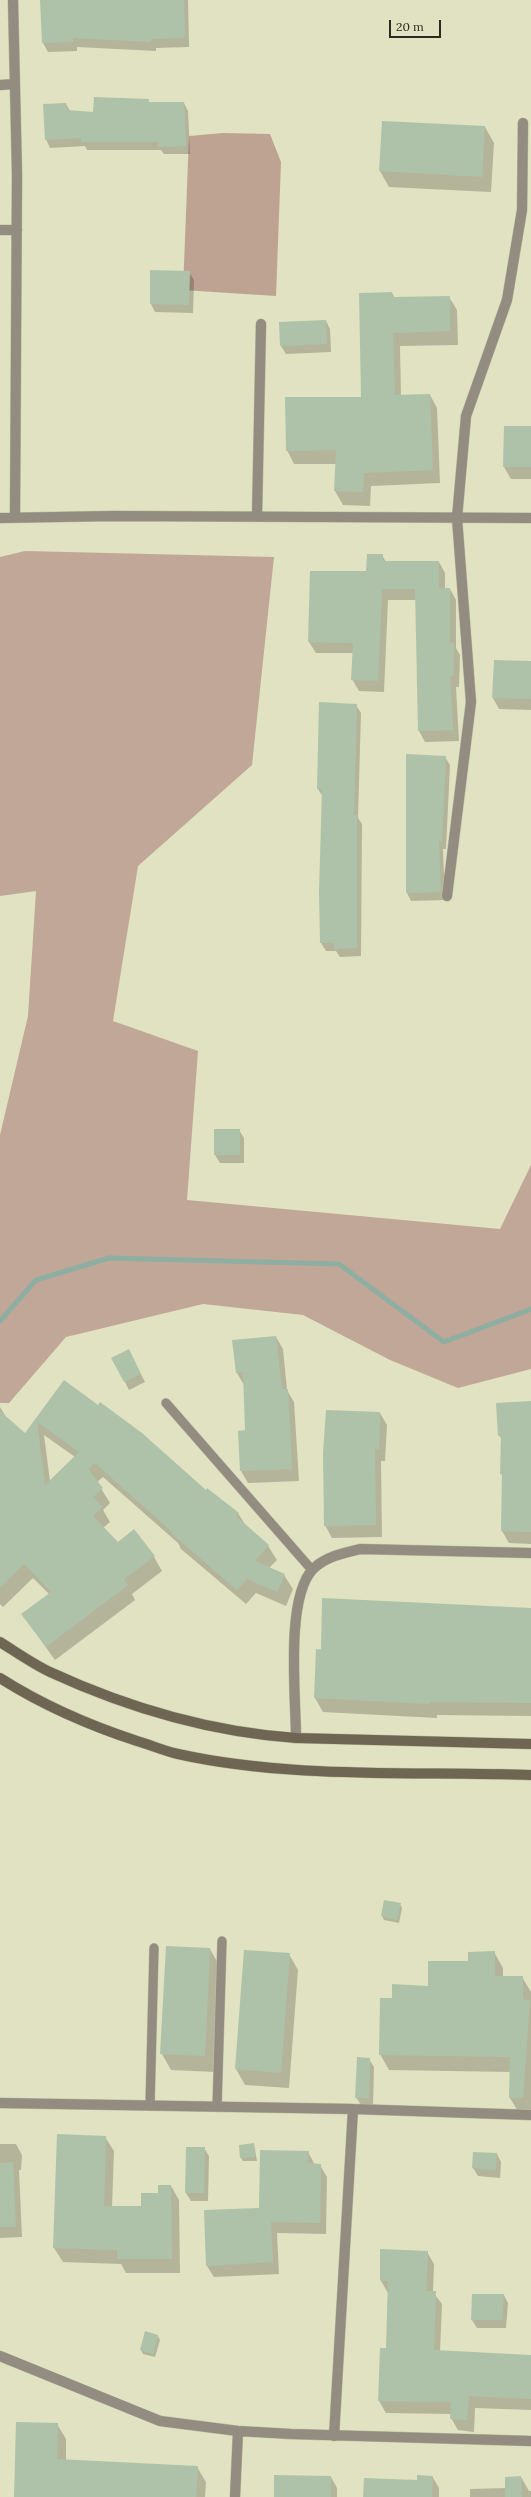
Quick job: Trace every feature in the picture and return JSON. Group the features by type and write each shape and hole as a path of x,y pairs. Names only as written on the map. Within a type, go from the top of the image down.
{"street":[{"path":"13,0 17,230 15,516"},
{"path":"0,85 15,84"},
{"path":"447,896 471,702 457,518 466,416 507,300 521,217 523,123"},
{"path":"0,230 17,230"},
{"path":"257,516 261,324"},
{"path":"0,518 15,516 257,516 531,518"},
{"path":"296,1738 295,1613 300,1591 312,1570 336,1554 360,1549 531,1553"},
{"path":"0,1642 49,1671 114,1699 183,1720 260,1735 296,1738 531,1744"},
{"path":"0,1678 43,1704 106,1730 177,1754 257,1766 298,1770 531,1775"},
{"path":"0,2104 353,2109 531,2116"},
{"path":"334,2436 353,2109"},
{"path":"0,2356 160,2421 238,2431 334,2436 531,2441"},
{"path":"235,2497 238,2431"}],"lane":[{"path":"166,1403 312,1570"},
{"path":"217,2107 222,1941"},
{"path":"150,2106 154,1948"}],"shaded area":[{"path":"223,133 270,134 281,162 276,296 183,290 189,136"},
{"path":"25,551 274,557 252,765 138,866 113,1021 198,1051 187,1200 500,1229 531,1165 531,1369 458,1388 390,1360 303,1315 203,1304 66,1337 9,1403 0,1403 0,1135 28,1016 36,891 0,896 0,557"}],"building":[{"path":"40,0 184,0 185,38 151,39 151,42 73,38 73,42 42,43"},
{"path":"94,97 149,99 149,102 184,102 186,146 158,147 158,142 81,142 81,138 45,140 43,104 66,103 67,110 93,112"},
{"path":"382,121 485,126 482,177 379,171"},
{"path":"150,270 190,271 189,305 150,304"},
{"path":"392,292 393,297 450,296 450,331 393,333 395,395 430,394 433,470 364,473 363,492 334,491 336,450 286,451 285,397 361,397 359,293"},
{"path":"326,320 327,344 280,346 279,322"},
{"path":"504,426 531,426 531,467 503,467"},
{"path":"367,554 383,554 383,561 439,561 439,588 450,588 450,643 454,643 453,676 450,676 453,730 418,731 415,589 382,589 378,681 351,680 353,643 308,642 310,571 366,571"},
{"path":"494,660 531,661 531,699 492,698"},
{"path":"319,702 357,704 354,815 357,815 357,948 334,949 334,943 320,943 319,892 322,789 317,789"},
{"path":"406,754 446,756 442,841 439,841 441,892 406,893"},
{"path":"214,1129 240,1129 240,1155 214,1155"},
{"path":"276,1336 282,1389 288,1389 292,1469 240,1471 238,1431 245,1430 243,1372 236,1373 232,1340"},
{"path":"129,1349 141,1374 124,1382 111,1358"},
{"path":"64,1380 98,1405 100,1402 142,1433 206,1490 207,1488 239,1513 236,1516 269,1545 255,1561 285,1574 277,1592 247,1579 237,1590 172,1534 173,1533 95,1463 88,1469 103,1488 93,1497 103,1507 93,1516 118,1542 134,1529 155,1556 124,1579 128,1585 46,1647 21,1614 51,1592 24,1564 0,1587 0,1411 25,1433","holes":["37,1422 79,1452 45,1485"]},
{"path":"531,1401 531,1532 501,1531 501,1435 498,1436 496,1403"},
{"path":"326,1410 380,1412 379,1450 375,1449 376,1525 324,1526 323,1453"},
{"path":"322,1598 531,1608 531,1703 429,1702 429,1704 314,1698 316,1649 321,1650"},
{"path":"384,1900 401,1903 397,1920 381,1916"},
{"path":"166,1946 210,1948 205,2056 160,2054"},
{"path":"244,1950 290,1953 281,2073 235,2069"},
{"path":"495,1951 495,1976 523,1976 523,1999 530,2001 523,2098 509,2098 510,2057 379,2055 380,1998 392,1998 392,1984 428,1986 428,1961 468,1961 468,1952"},
{"path":"357,2057 370,2058 369,2098 355,2098"},
{"path":"57,2134 106,2136 104,2206 141,2206 141,2193 158,2193 158,2185 171,2185 172,2259 117,2259 117,2250 53,2248"},
{"path":"254,2143 255,2157 240,2158 239,2145"},
{"path":"186,2147 205,2147 204,2193 185,2193"},
{"path":"260,2150 309,2151 308,2163 321,2164 320,2223 271,2222 273,2262 206,2266 204,2210 259,2208"},
{"path":"473,2152 497,2153 496,2170 472,2168"},
{"path":"13,2162 16,2227 0,2227 0,2163"},
{"path":"380,2249 428,2251 426,2291 436,2291 434,2350 531,2355 531,2399 469,2396 467,2420 450,2419 451,2402 378,2401 380,2348 386,2348 388,2281 380,2281"},
{"path":"472,2294 504,2294 502,2320 471,2320"},
{"path":"145,2331 158,2335 153,2354 140,2350"},
{"path":"16,2422 58,2423 57,2459 198,2466 196,2497 14,2497"},
{"path":"274,2475 331,2476 331,2497 274,2497"},
{"path":"417,2475 433,2476 432,2497 363,2497 364,2478 417,2480"},
{"path":"521,2476 522,2497 505,2497 505,2477"}],"waterway":[{"path":"0,1321 36,1280 109,1258 339,1264 444,1342 531,1309"}]}
